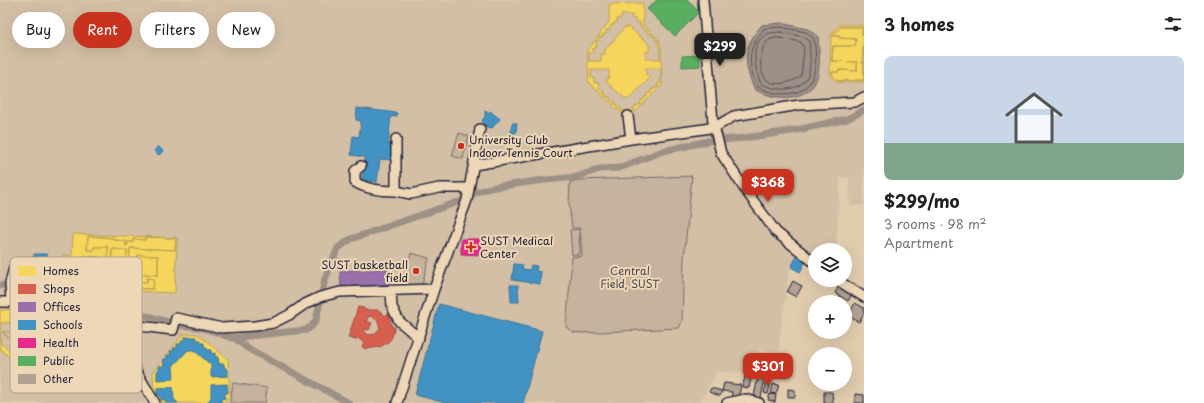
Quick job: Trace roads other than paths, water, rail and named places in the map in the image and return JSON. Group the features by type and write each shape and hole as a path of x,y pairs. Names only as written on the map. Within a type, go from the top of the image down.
{"street":[{"path":"703,0 714,127 721,153 776,232 808,257"},
{"path":"474,165 714,127 734,116 799,105 855,102 864,97"},
{"path":"628,116 631,139"},
{"path":"397,403 434,289 468,194 480,129"},
{"path":"396,139 396,191"},
{"path":"361,166 355,171 355,182 362,187 411,194 439,188 468,194"},
{"path":"0,302 10,302 10,286"},
{"path":"848,287 864,297"},
{"path":"142,326 173,330 176,318 222,328 255,326 272,323 290,315 305,304 320,297 340,292 434,289"},
{"path":"391,291 392,307 399,321 419,338"},
{"path":"142,382 155,403"},
{"path":"727,403 745,399 759,403"}],"water":[{"path":"780,23 808,29 818,37 819,69 816,81 807,91 793,97 777,97 755,90 748,72 746,56 755,33 762,25"}],"waterway":[{"path":"142,316 178,325 199,327 231,338 306,330 312,326 316,320 325,279 338,248 351,239 461,201 477,192 489,188 577,177 599,169 619,168 663,151 709,141 745,138 797,130 847,119 864,110"},
{"path":"0,285 10,286"},
{"path":"235,338 247,348 349,403"}],"place":[{"name":"University Club Indoor Tennis Court","path":"461,146"},
{"name":"SUST Medical Center","path":"471,247"},
{"name":"SUST basketball field","path":"416,271"}],"park label":[{"name":"Central Field, SUST","path":"630,277"}]}
